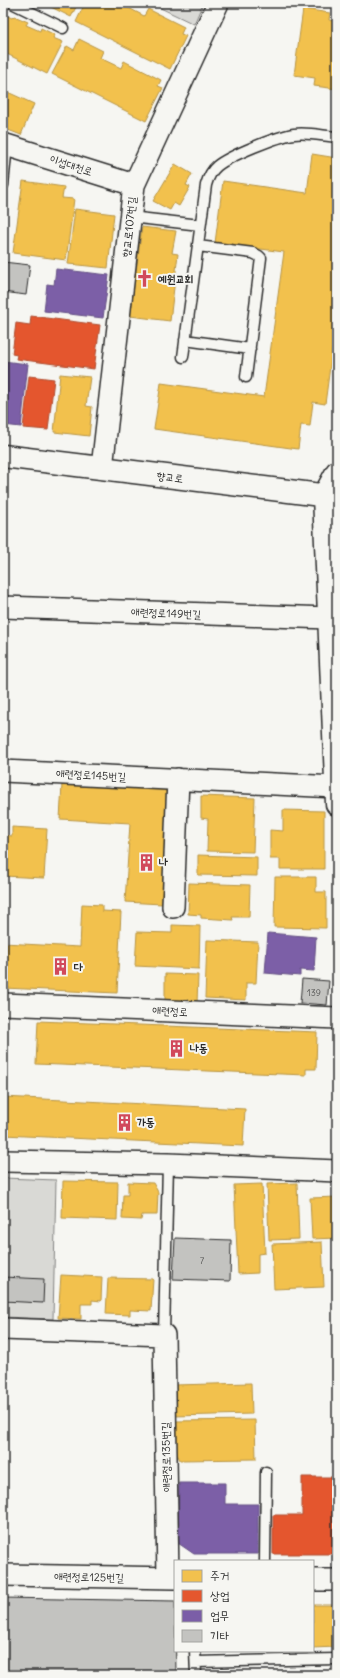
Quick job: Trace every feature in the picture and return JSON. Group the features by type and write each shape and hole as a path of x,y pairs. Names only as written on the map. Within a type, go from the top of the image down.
{"street":[{"name":"향교로107번길","path":"102,468 134,185 218,3"},
{"name":"이섭대천로","path":"5,144 134,185"},
{"name":"향교로","path":"3,456 330,496"},
{"path":"336,789 329,618 330,496 337,472"},
{"name":"애련정로149번길","path":"3,608 329,618"},
{"name":"애련정로145번길","path":"3,771 178,779 336,789"},
{"path":"173,907 178,779"},
{"name":"애련정로","path":"3,1004 337,1018"},
{"path":"3,1161 168,1164 337,1171"},
{"path":"3,1329 164,1335"},
{"name":"애련정로135번길","path":"164,1335 171,1578"},
{"name":"애련정로125번길","path":"3,1575 171,1578"},
{"path":"314,1580 337,1580"}],"lane":[{"path":"12,3 63,28"},
{"path":"183,357 206,185 209,176 215,167 225,160 293,134 337,137"},
{"name":"이섭대천로","path":"3,186 5,144"},
{"path":"130,217 200,225"},
{"path":"198,246 253,253 261,258 246,377"},
{"path":"185,340 250,349"},
{"name":"애련정로135번길","path":"164,1335 168,1164"},
{"path":"265,1560 266,1472"},
{"path":"195,1652 196,1675"},
{"path":"196,1662 337,1659"}],"shaded area":[{"path":"150,3 203,3 194,24"},
{"path":"3,1178 56,1180 53,1319 3,1317"}],"building: 주거":[{"path":"43,3 78,3 71,17"},
{"path":"85,3 124,3 123,5 144,16 148,9 184,27 181,34 186,36 170,69 76,22"},
{"path":"303,9 330,13 329,20 334,21 332,36 337,37 337,89 314,86 315,78 294,75"},
{"path":"3,14 12,18 14,16 28,22 26,25 40,31 41,28 55,35 53,38 63,42 47,74 3,52"},
{"path":"79,39 103,51 100,58 121,68 124,61 161,80 158,86 163,88 146,121 52,74 67,46 74,50"},
{"path":"3,90 34,104 21,135 3,128"},
{"path":"312,154 337,158 337,314 325,404 313,402 310,426 301,425 298,449 154,429 161,383 264,397 284,252 215,243 223,181 307,193"},
{"path":"175,164 192,174 186,185 190,187 179,206 174,203 170,210 153,201"},
{"path":"23,181 64,187 62,198 74,199 66,260 13,253"},
{"path":"75,209 114,214 108,268 68,264"},
{"path":"142,227 176,231 172,253 178,254 170,321 130,316"},
{"path":"60,374 90,377 86,406 92,407 89,436 54,432"},
{"name":"나","path":"62,784 168,790 162,904 125,902 130,823 60,819"},
{"path":"201,796 255,798 253,852 207,851 208,819 201,818"},
{"path":"283,810 324,811 324,869 280,869 280,859 270,859 270,830 283,831"},
{"path":"12,827 47,829 44,878 3,876 3,835 12,836"},
{"path":"198,855 257,857 257,876 198,875"},
{"path":"275,877 316,877 316,892 326,892 326,928 274,927"},
{"path":"189,883 250,885 249,917 232,917 233,920 201,918 201,915 188,914"},
{"name":"다","path":"82,904 102,905 102,911 121,912 117,993 3,988 3,943 80,947"},
{"path":"172,925 200,926 199,969 135,966 137,932 172,933"},
{"path":"207,940 258,942 256,983 246,983 246,1000 205,998"},
{"path":"165,974 198,975 197,1004 165,1003"},
{"name":"나동","path":"38,1021 317,1032 316,1069 306,1069 306,1075 36,1064"},
{"name":"가동","path":"3,1097 245,1109 243,1146 3,1135"},
{"path":"63,1181 118,1182 117,1220 62,1218"},
{"path":"128,1182 153,1183 158,1192 157,1215 142,1215 141,1220 122,1219 123,1195 128,1195"},
{"path":"297,1183 299,1239 269,1240 267,1184"},
{"path":"262,1184 265,1253 258,1254 258,1273 238,1274 234,1185"},
{"path":"337,1197 337,1238 312,1239 310,1198"},
{"path":"322,1242 324,1287 274,1289 272,1244"},
{"path":"61,1275 102,1277 101,1301 92,1300 92,1304 81,1304 81,1319 58,1318"},
{"path":"108,1278 153,1279 151,1311 130,1310 130,1315 106,1314"},
{"path":"251,1383 252,1414 175,1416 174,1385"},
{"path":"255,1420 256,1459 180,1460 176,1452 175,1421"},
{"path":"314,1605 337,1605 337,1647 314,1648"},
{"path":"337,1672 337,1675 237,1675"}],"building: 상업":[{"path":"31,316 100,325 94,369 16,359 17,355 12,354 16,323 30,325"},
{"path":"29,376 54,379 48,430 23,428"},
{"path":"302,1477 337,1477 337,1554 273,1554 273,1515 302,1515"}],"building: 업무":[{"path":"56,269 109,275 103,318 44,311 47,284 54,285"},
{"path":"3,361 28,364 21,427 3,425"},
{"path":"268,933 316,937 314,971 300,970 300,976 265,973"},
{"path":"179,1483 225,1483 225,1504 258,1504 258,1554 194,1554 178,1543"}],"building: 기타":[{"path":"3,262 30,265 26,295 3,292"},
{"path":"302,979 329,981 327,1005 300,1003"},
{"path":"175,1238 231,1240 230,1281 173,1279"},
{"path":"3,1277 44,1279 43,1303 3,1301"},
{"path":"3,1598 174,1601 174,1652 176,1652 176,1675 3,1675"}],"place":[{"name":"예원교회","path":"145,279"},
{"name":"나","path":"146,862"},
{"name":"다","path":"61,967"},
{"name":"나동","path":"177,1048"},
{"name":"가동","path":"124,1122"}]}
